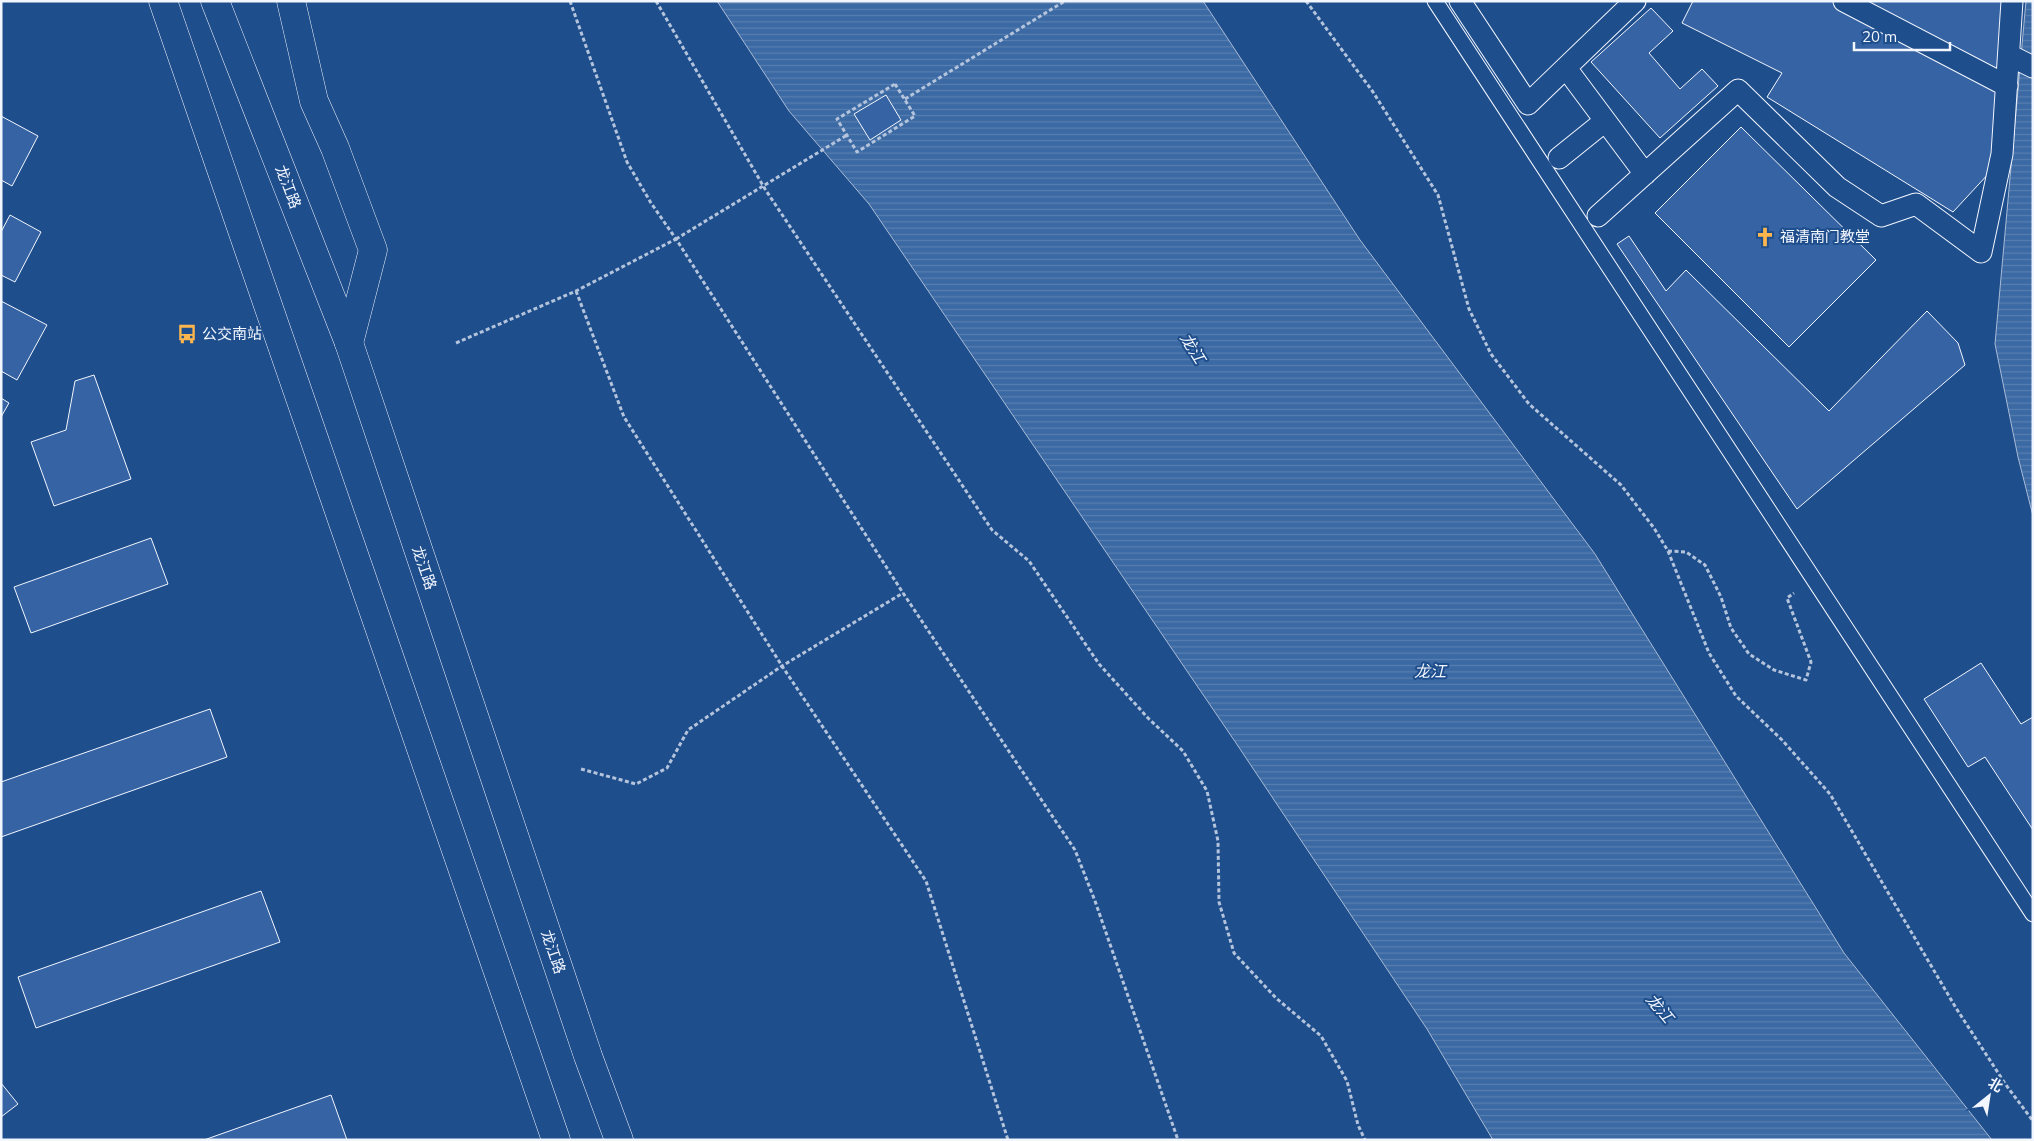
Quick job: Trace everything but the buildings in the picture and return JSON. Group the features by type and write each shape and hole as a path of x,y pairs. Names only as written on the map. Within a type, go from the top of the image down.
{"main road":[{"path":"164,1 556,1140"},
{"name":"龙江路","path":"215,1 349,343 582,1038 619,1140"},
{"path":"291,1 314,100 335,148 373,250 349,343"}],"street":[{"path":"1460,1 1528,104 1635,1"},
{"path":"1844,1 2007,86"},
{"path":"1598,216 1738,90 1837,187 1882,216 1916,204 1981,252 2002,154 2009,55 2010,3"},
{"path":"2009,55 2033,67"},
{"path":"1566,68 1645,174"},
{"path":"1560,158 1605,121"}],"lane":[{"path":"1435,1 2033,914"}],"path":[{"path":"570,1 627,162 903,594 1075,850 1095,901 1178,1140"},
{"path":"656,1 765,189 992,530 1029,562 1099,664 1148,718 1183,751 1207,792 1218,841 1219,902 1234,953 1276,998 1320,1036 1347,1081 1358,1125 1365,1140"},
{"path":"905,99 1065,1"},
{"path":"1306,1 1373,92 1438,195 1469,309 1491,354 1529,404 1621,485 1654,528 1668,551 1709,653 1736,696 1782,740 1830,794 1956,1008 2006,1085 2033,1121"},
{"path":"895,84 905,99 916,116 857,152 837,119 895,84"},
{"path":"456,343 576,291 676,239 847,135"},
{"path":"576,291 624,417 782,666 926,881 1008,1140"},
{"path":"1668,551 1686,552 1705,565 1721,597 1731,628 1749,654 1774,670 1806,680 1811,662 1786,598 1814,579"},
{"path":"581,769 636,784 667,768 688,730 782,666 903,594"}],"water":[{"name":"龙江","path":"717,1 1203,1 1360,240 1595,554 1844,953 1992,1140 1493,1140 1427,1029 1236,743 869,204 789,111"},
{"path":"2026,1 2033,1 2033,516 2018,457 1995,344"}],"place":[{"name":"福清南门教堂","path":"1765,237"},
{"name":"公交南站","path":"187,334"}]}
